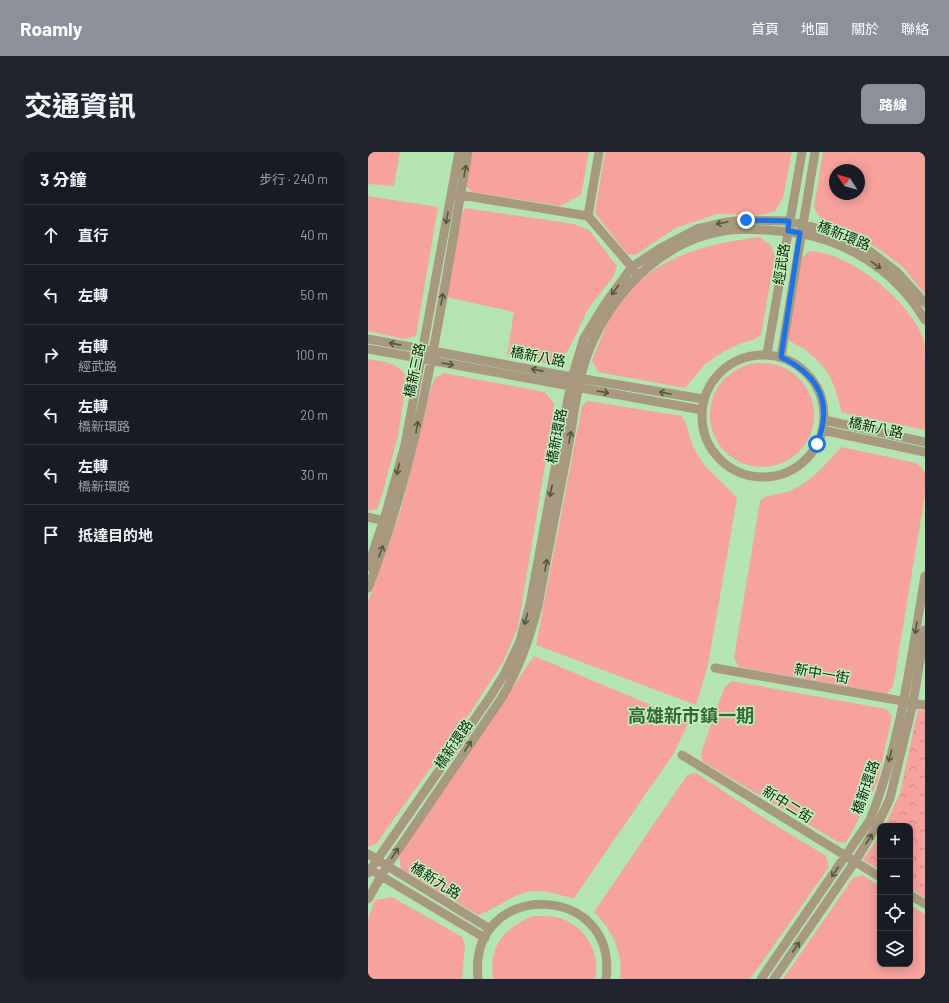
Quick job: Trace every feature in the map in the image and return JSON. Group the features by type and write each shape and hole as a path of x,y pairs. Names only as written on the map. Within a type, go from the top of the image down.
{"street":[{"name":"橋新三路","path":"456,194 458,152"},
{"name":"橋新三路","path":"368,588 414,445 426,360 456,194 468,152"},
{"path":"588,216 599,152"},
{"name":"經武路","path":"767,354 802,152"},
{"name":"經武路","path":"781,357 800,233 803,224 815,152"},
{"path":"456,194 588,216 635,271"},
{"name":"橋新環路","path":"369,870 492,694 505,673 520,641 530,604 576,382 592,342 611,308 635,271 659,249 697,229 727,222 746,220 789,221 828,230 867,249 897,272 925,303"},
{"name":"橋新環路","path":"635,271 702,237 730,230 788,231 800,233 845,247 878,266 905,292 917,306 925,320"},
{"name":"橋新八路","path":"368,339 428,350 702,410"},
{"name":"橋新八路","path":"368,349 426,360 703,399"},
{"path":"767,354 781,357 799,366 813,380 822,398 824,420 822,430 817,444 807,458 793,469 777,475 750,476 733,470 719,459 706,439 702,427 703,399 712,380 727,365 746,356 767,354"},
{"name":"橋新環路","path":"368,899 386,866 515,676 526,649 538,606 576,382"},
{"name":"橋新八路","path":"824,420 925,442"},
{"name":"橋新八路","path":"822,430 925,452"},
{"path":"368,517 388,522"},
{"name":"橋新三路","path":"368,567 388,522"},
{"name":"橋新環路","path":"761,979 870,820 880,794 908,702 925,576"},
{"name":"橋新環路","path":"774,979 878,824 890,798 908,702 925,630"},
{"name":"新中一街","path":"715,668 925,705"},
{"name":"新中二街","path":"682,755 877,875"},
{"name":"橋新九路","path":"368,854 490,929"},
{"name":"橋新九路","path":"369,870 485,938"},
{"path":"913,897 925,904"},
{"path":"478,979 477,968 479,952 490,929 509,913 520,907 538,903 556,904 573,911 593,927 601,940 606,954 606,979"}],"green space":[{"path":"368,152 400,152 394,186 368,184"},
{"path":"472,152 589,152 581,195 560,206 472,192 465,185"},
{"path":"605,152 792,152 783,198 775,211 762,215 717,214 676,228 635,255 627,254 595,213"},
{"path":"823,152 925,152 925,294 903,267 879,249 840,227 822,220 814,208"},
{"path":"368,196 438,207 416,336 404,339 368,331"},
{"path":"465,208 574,224 589,230 617,266 613,277 588,309 570,347 560,361 552,364 507,356 514,312 446,297 462,214"},
{"path":"759,237 771,245 775,256 761,335 753,340 741,343 723,352 705,364 685,388 598,372 592,361 606,325 621,300 641,280 671,260 687,253 722,243"},
{"path":"809,251 843,260 860,270 893,296 907,311 917,326 924,341 925,347 925,430 842,413 834,385 826,371 806,350 792,343 788,339 802,258"},
{"path":"368,359 385,362 395,366 399,368 407,377 398,436 380,502 377,509 368,511"},
{"path":"762,363 782,367 791,371 799,378 806,386 810,395 814,415 810,435 806,444 799,452 791,459 782,463 762,467 742,463 733,459 725,452 718,444 714,435 710,415 714,395 718,386 725,378 733,371 742,367"},
{"path":"444,373 545,392 554,403 553,418 518,627 503,662 470,713 376,844 368,847 368,602 402,506 431,388 435,378"},
{"path":"588,401 682,416 692,444 698,455 708,469 737,498 708,665 696,705 536,645 582,406"},
{"path":"841,447 917,463 925,472 925,494 893,687 887,694 739,667 734,658 760,501 771,495 792,490 806,482 819,471"},
{"path":"534,656 689,721 674,753 574,898 549,892 526,892 478,915 401,869 399,855"},
{"path":"732,681 886,709 892,716 878,781 846,843 838,842 702,761 701,753 724,688"},
{"path":"918,709 925,711 925,898 913,890 913,823 886,823 900,793"},
{"path":"696,773 764,818 826,856 829,867 750,979 620,979 620,960 615,942 606,926 594,912 687,775"},
{"path":"877,839 877,868 863,860"},
{"path":"862,875 877,884 877,967 913,967 913,907 925,914 925,979 783,979 853,878"},
{"path":"392,897 462,937 465,945 462,979 368,979 368,919 375,900"},
{"path":"533,916 551,916 559,918 574,925 581,931 587,938 594,953 596,962 595,979 493,979 493,957 500,940 514,926"}],"district":[{"name":"高雄新市鎮一期","path":"691,715"}],"route":[{"path":"746,220 764,219 789,221 788,231 800,233 781,357 799,366 813,380 822,398 824,420 817,444"}]}
